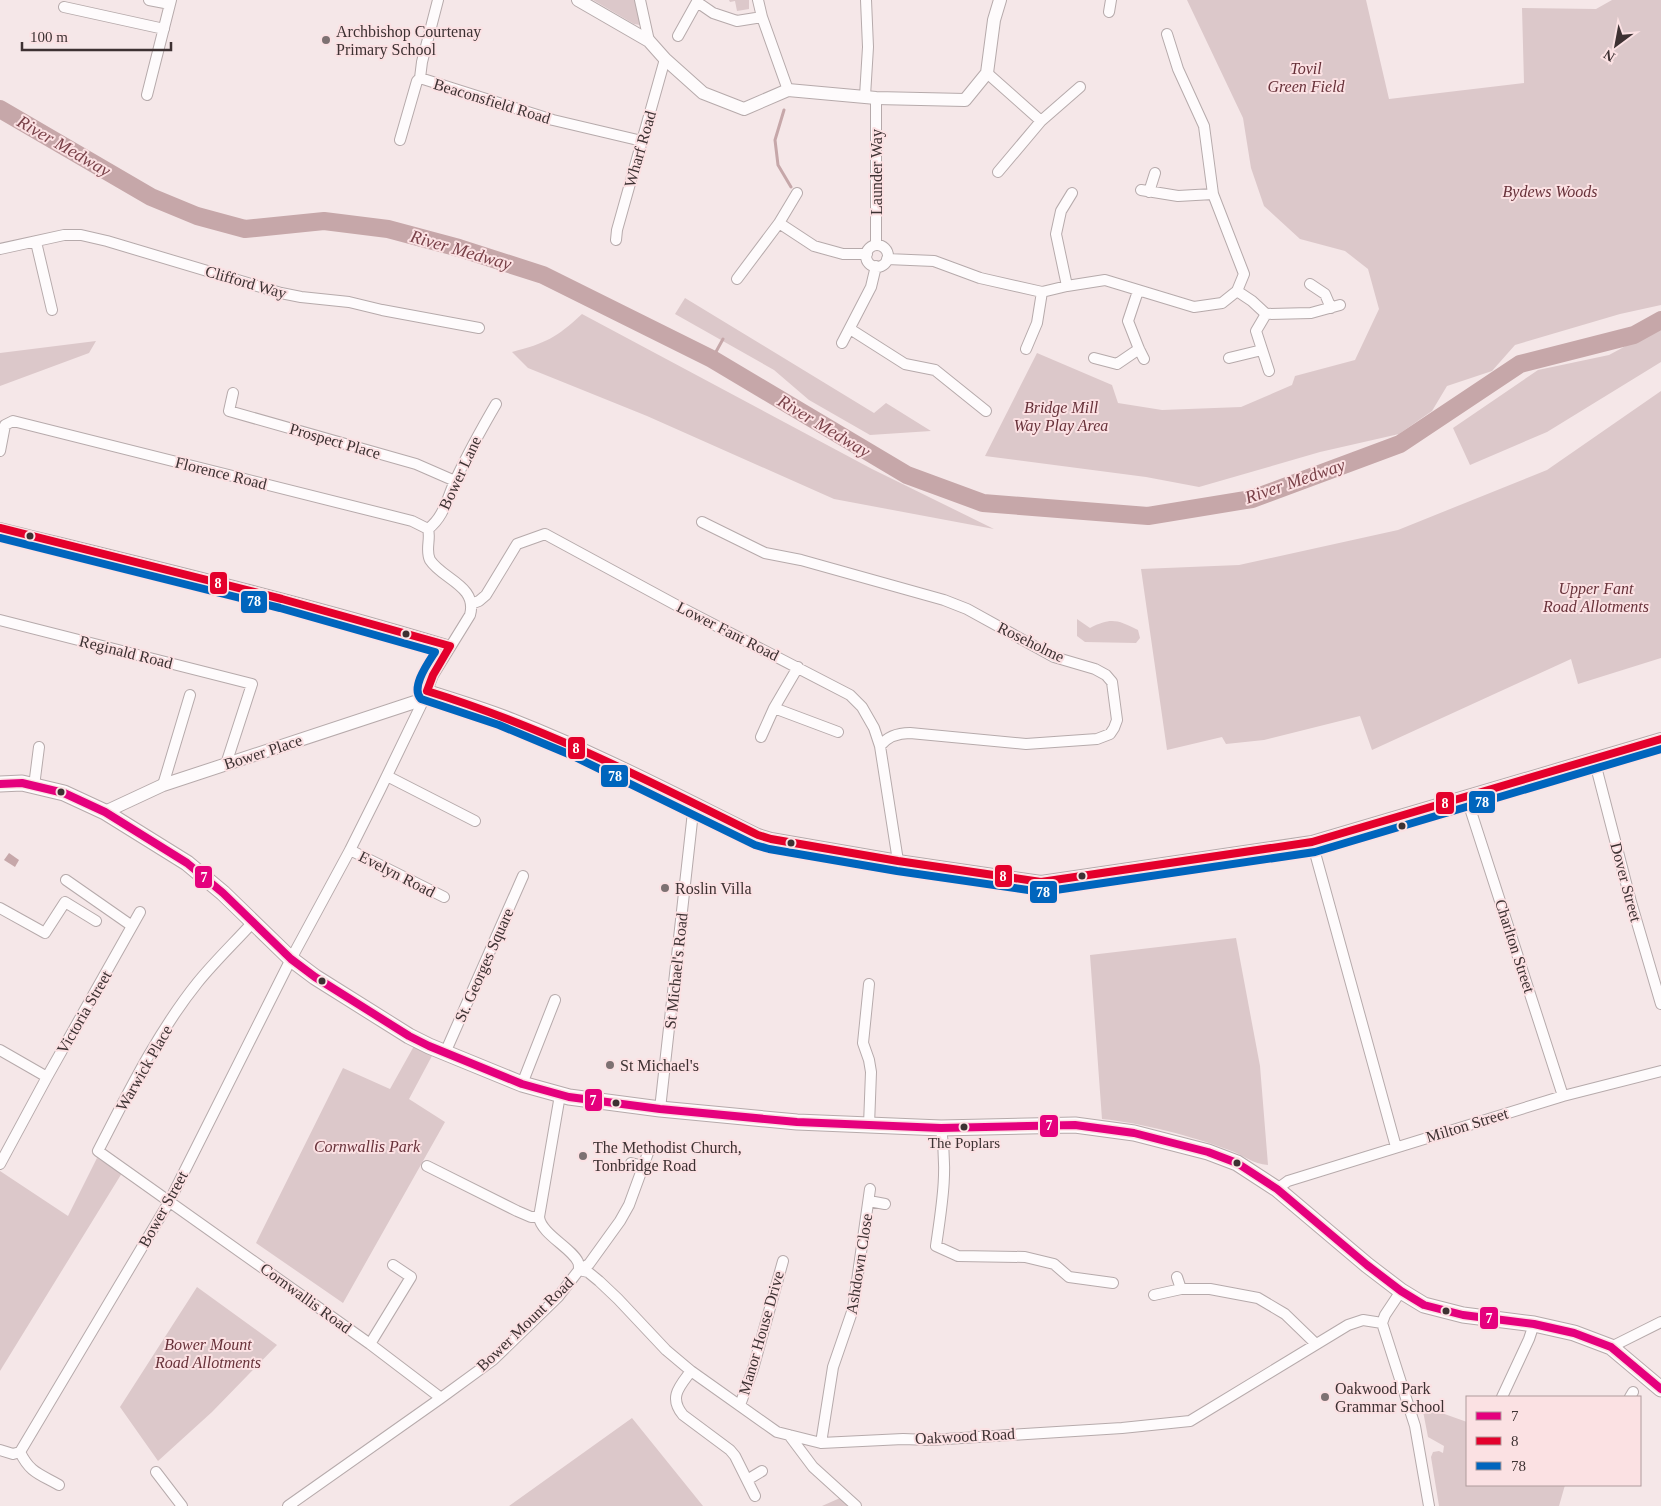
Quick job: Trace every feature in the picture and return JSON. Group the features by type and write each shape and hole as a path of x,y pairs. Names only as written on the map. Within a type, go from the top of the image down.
{"main road":[{"path":"0,784 22,783 64,793 105,812 187,863 223,893 290,959 316,977 409,1036 445,1053 522,1084 560,1095 660,1109 797,1122 941,1128 1075,1125 1134,1133 1208,1152 1237,1163 1278,1189 1367,1265 1401,1291 1424,1305 1455,1313 1534,1324 1574,1333 1610,1347 1661,1389"}],"street":[{"path":"148,95 171,2 149,0"},
{"name":"Beaconsfield Road","path":"438,0 422,62 420,78 552,120 642,141"},
{"path":"578,0 649,41 703,93 744,109 788,90 871,97 965,100 987,73 994,20 1000,0"},
{"path":"640,0 649,41"},
{"path":"758,0 762,17 788,90"},
{"name":"Launder Way","path":"866,0 876,245"},
{"path":"1109,12 1111,0"},
{"path":"678,36 697,1 713,13 737,21 762,17"},
{"path":"64,7 164,29"},
{"path":"888,259 934,261 980,278 1042,292 1105,280 1194,307 1222,303 1237,291 1244,274 1213,194 1204,126 1178,69 1167,34"},
{"name":"Wharf Road","path":"616,240 617,230 665,58"},
{"path":"987,73 1041,121"},
{"path":"400,140 417,81 420,78"},
{"path":"998,172 1041,121 1080,87"},
{"path":"1155,173 1145,191 1178,196 1213,194"},
{"path":"737,279 779,223 797,193"},
{"path":"1067,286 1056,234 1061,211 1072,193"},
{"path":"779,223 814,246 843,254 867,254"},
{"name":"Clifford Way","path":"0,249 64,235 81,235 301,297 350,302 479,328"},
{"path":"36,242 52,310"},
{"path":"876,245 885,249 888,259 883,265 876,266 870,263 867,254 870,248 876,245"},
{"path":"842,343 871,287 876,266"},
{"path":"1237,291 1266,314 1311,313 1336,307 1325,294 1310,284"},
{"path":"1138,291 1128,321 1144,359"},
{"path":"1026,349 1037,323 1042,292"},
{"path":"1266,314 1256,331 1269,371"},
{"path":"850,328 905,364 935,370 986,411"},
{"path":"1094,358 1117,364 1139,349"},
{"path":"1229,358 1262,350"},
{"name":"Prospect Place","path":"233,393 229,411 416,464 455,481"},
{"name":"Bower Lane","path":"428,529 436,523 445,509 455,481 496,404"},
{"name":"Florence Road","path":"0,451 5,425 13,421 412,521 428,529"},
{"name":"Roseholme","path":"702,522 765,554 800,560 944,600 967,609 1054,657 1106,674 1112,682 1117,720 1110,734 1097,739 1026,744 910,733 894,735 880,746"},
{"path":"0,528 191,576 408,633 450,646"},
{"path":"290,959 350,850 426,695 433,675 470,615 471,604 468,594 435,567 428,556 428,529"},
{"name":"Lower Fant Road","path":"471,604 479,601 486,595 516,544 544,534 676,605 850,694 862,707 874,728 880,746 898,860"},
{"name":"Reginald Road","path":"0,620 252,684 226,764"},
{"path":"761,737 774,708 798,667"},
{"path":"163,785 190,695"},
{"path":"426,695 514,720 631,772 758,835 771,839 1041,882 1312,842 1661,739"},
{"name":"Bower Place","path":"105,812 163,785 426,695"},
{"path":"774,708 838,732"},
{"path":"34,786 39,747"},
{"name":"Dover Street","path":"1594,759 1631,902 1661,1004"},
{"path":"387,776 476,821"},
{"name":"Charlton Street","path":"1466,796 1563,1096"},
{"name":"St Michael's Road","path":"660,1109 694,803"},
{"path":"1312,842 1396,1147"},
{"name":"Evelyn Road","path":"350,850 444,897"},
{"name":"St. Georges Square","path":"445,1053 523,876"},
{"path":"66,880 132,926"},
{"path":"0,908 45,933 65,902 96,920"},
{"name":"Victoria Street","path":"0,1164 140,912"},
{"name":"Warwick Place","path":"169,1202 98,1151 137,1075 170,1022 198,982 253,922"},
{"name":"Bower Street","path":"20,1452 169,1202 290,959"},
{"path":"869,984 863,1043 871,1072 869,1125"},
{"path":"522,1084 555,1000"},
{"path":"0,1050 47,1077"},
{"name":"Milton Street","path":"1278,1189 1288,1181 1396,1147 1563,1096 1661,1072"},
{"path":"427,1166 517,1211 531,1217 539,1217 560,1095"},
{"path":"941,1128 945,1181 936,1246 958,1256 1025,1257 1054,1264 1069,1277 1113,1284"},
{"path":"580,1270 589,1264 620,1221 629,1205 648,1153"},
{"path":"631,1163 644,1166"},
{"name":"Ashdown Close","path":"821,1443 833,1367 853,1309 870,1189"},
{"name":"Ashdown Close","path":"869,1201 885,1204"},
{"name":"Cornwallis Road","path":"169,1202 370,1344 441,1398"},
{"name":"Bower Mount Road","path":"288,1506 493,1360 558,1297 580,1270 578,1261 546,1229 540,1222 539,1217"},
{"name":"Manor House Drive","path":"740,1406 753,1369 782,1261"},
{"path":"370,1344 411,1277 393,1265"},
{"name":"Oakwood Road","path":"580,1270 588,1272 606,1287 666,1350 691,1371 777,1432 821,1443 903,1439 930,1440 1122,1428 1190,1421 1330,1334 1339,1332 1348,1324 1363,1320 1382,1323"},
{"path":"1177,1277 1181,1289"},
{"path":"1154,1295 1181,1289 1210,1289 1258,1298 1285,1314 1316,1344"},
{"path":"1401,1291 1385,1315 1382,1323 1416,1426 1429,1506"},
{"path":"1610,1347 1661,1322"},
{"path":"1502,1396 1534,1324"},
{"path":"691,1371 678,1390 677,1408 683,1415 730,1450 755,1496"},
{"path":"789,1435 813,1467 856,1506"},
{"path":"0,1450 13,1454 20,1452 26,1465 33,1471 60,1485"},
{"path":"747,1480 762,1471"},
{"path":"156,1472 182,1506"}],"green space":[{"path":"593,0 635,0 640,25 634,24"},
{"path":"729,0 749,0 749,9 737,11 735,1 730,2"},
{"name":"Bydews Woods","path":"1187,0 1366,0 1389,99 1524,83 1522,8 1596,9 1612,0 1661,0 1661,305 1620,314 1515,345 1492,371 1447,386 1432,411 1399,434 1320,452 1199,487 1146,477 985,456 1037,353 1112,385 1118,403 1162,410 1241,407 1292,385 1295,376 1355,360 1379,309 1368,269 1345,251 1300,239 1264,206 1251,168 1243,118"},
{"path":"685,298 874,413 886,403 931,431 870,435 809,400 774,370 675,314"},
{"path":"582,314 872,469 994,529 834,499 647,416 528,368 512,352 550,339"},
{"path":"1661,327 1661,362 1547,432 1470,465 1453,428 1538,370 1609,355"},
{"path":"96,341 89,353 0,386 0,353"},
{"name":"Upper Fant Road Allotments","path":"1661,391 1661,658 1578,684 1571,659 1372,750 1360,716 1264,740 1226,744 1222,737 1167,750 1141,569 1239,565 1398,530 1547,470"},
{"path":"1077,619 1090,628 1109,621 1120,622 1138,630 1140,638 1136,643 1085,642 1077,636"},
{"path":"1236,938 1260,1066 1268,1165 1183,1135 1102,1119 1090,955"},
{"name":"Cornwallis Park","path":"414,1046 433,1054 409,1099 445,1122 343,1303 256,1243 343,1068 390,1089"},
{"path":"97,1158 122,1173 0,1371 0,1171 68,1216"},
{"name":"Bower Mount Road Allotments","path":"197,1287 277,1345 212,1412 158,1461 120,1407"},
{"path":"1422,1406 1466,1422 1466,1486 1565,1486 1559,1506 1439,1506 1431,1457 1433,1452 1439,1451 1443,1453 1444,1446 1428,1437"},
{"path":"632,1418 703,1506 509,1506"},
{"path":"840,1498 848,1506 822,1506"}],"shaded area":[{"path":"9,853 19,860 15,867 4,860"}],"waterway":[{"name":"River Medway","path":"0,109 151,197 197,216 245,229 324,221 388,229 459,248 543,275 712,359 907,475 983,503 1148,516 1252,499 1400,444 1520,364 1634,335 1661,320"},
{"path":"784,110 775,140 778,165 791,187"},
{"path":"712,359 723,339"}],"transit line":[{"name":"8","path":"0,528 282,599 450,646 433,675 427,691 513,721 596,756 758,835 771,839 898,861 1041,882 1312,842 1661,739"},
{"name":"78","path":"0,538 280,608 435,652 419,682 418,694 421,699 499,725 571,755 755,845 897,871 1042,892 1315,852 1661,749"},
{"name":"7","path":"0,784 22,783 64,793 105,812 187,863 223,893 291,959 315,977 409,1036 522,1084 569,1097 660,1109 797,1122 941,1128 1075,1125 1134,1133 1208,1152 1237,1163 1277,1189 1367,1265 1401,1291 1424,1305 1463,1315 1534,1324 1574,1333 1611,1347 1661,1389"}],"place":[{"name":"Archbishop Courtenay Primary School","path":"326,40"},
{"name":"Roslin Villa","path":"665,888"},
{"name":"St Michael's","path":"610,1065"},
{"name":"The Poplars","path":"964,1127"},
{"name":"The Methodist Church, Tonbridge Road","path":"583,1156"},
{"name":"Oakwood Park Grammar School","path":"1325,1397"}],"park label":[{"name":"Tovil Green Field","path":"1306,77"},
{"name":"Bridge Mill Way Play Area","path":"1061,416"}]}
